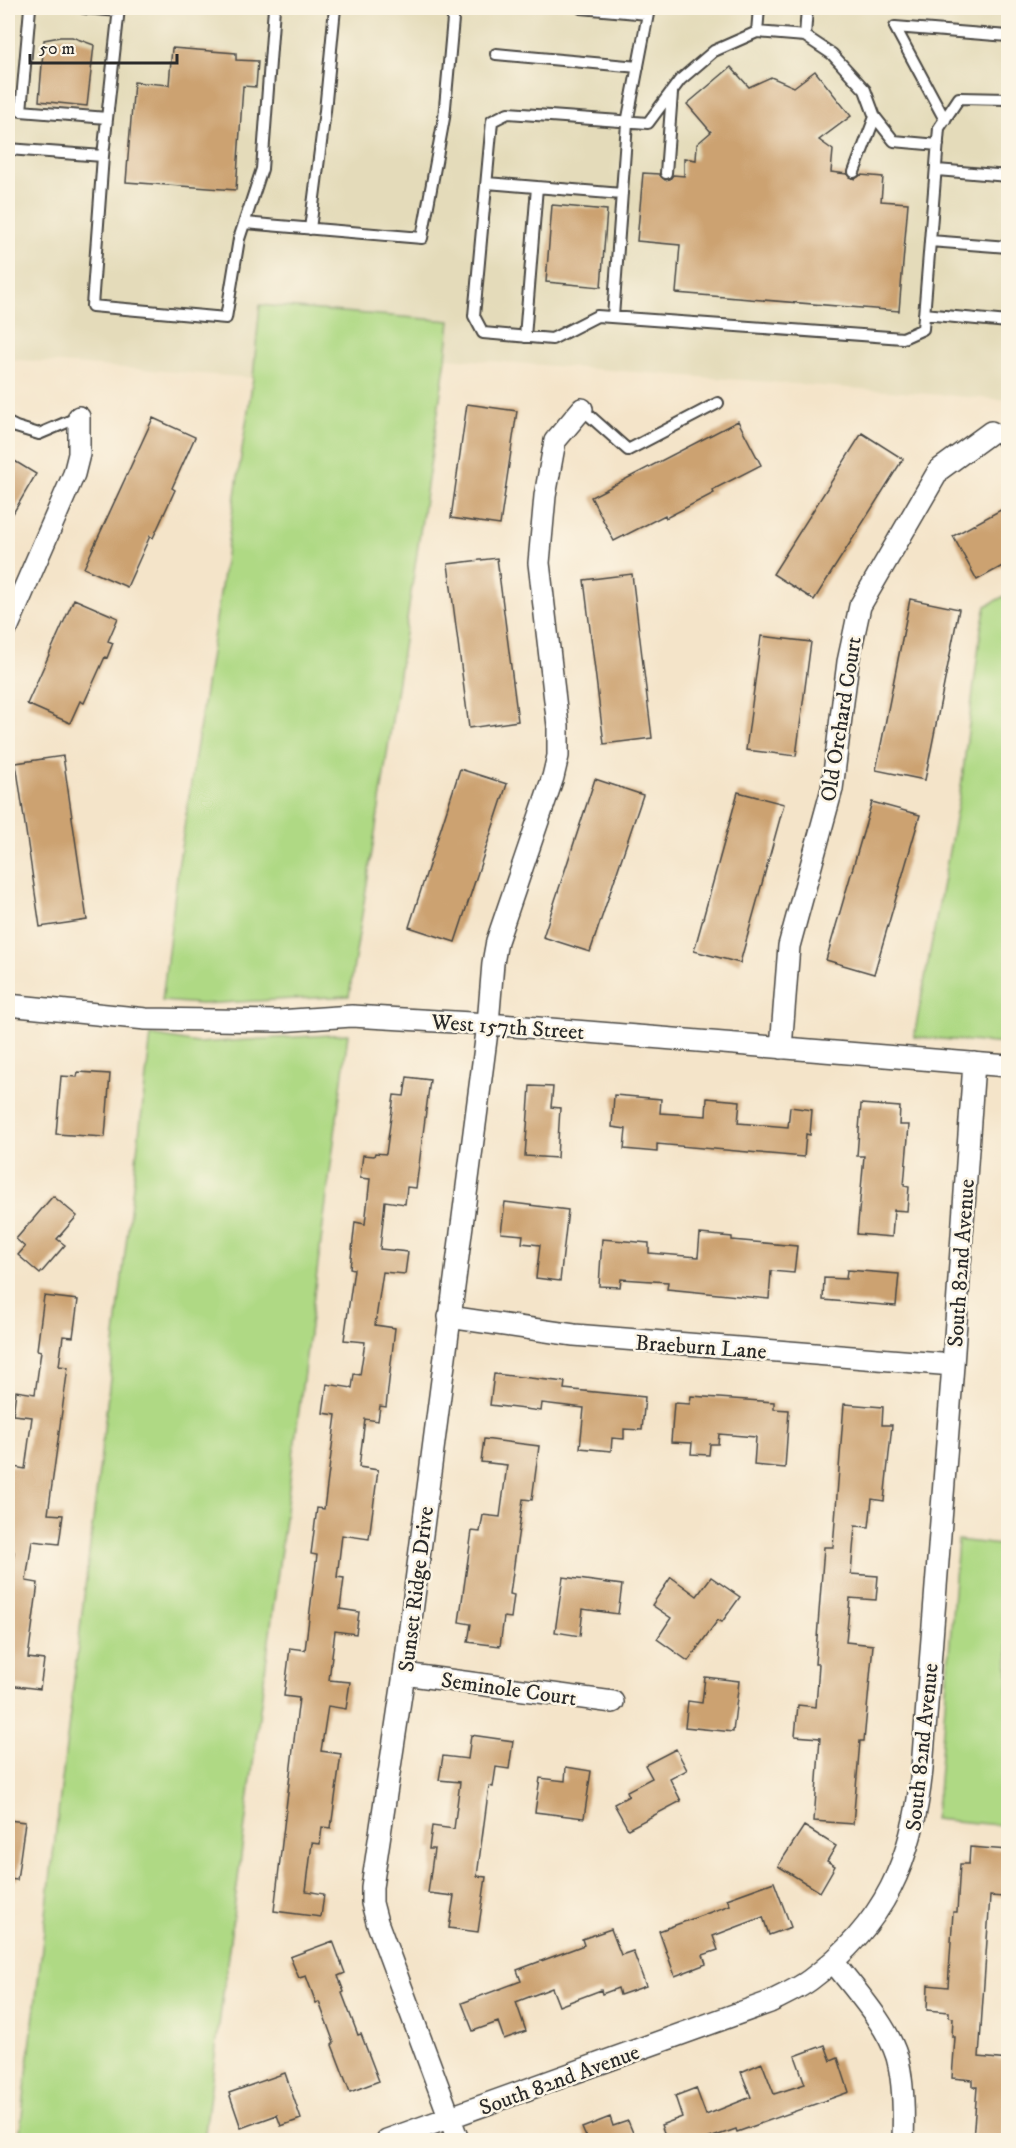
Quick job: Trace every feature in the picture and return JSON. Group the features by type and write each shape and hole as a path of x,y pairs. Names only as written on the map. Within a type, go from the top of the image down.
{"street":[{"name":"Sunset Ridge Drive","path":"458,2140 377,1923 372,1903 374,1870 404,1674 488,1024 493,963 497,941 553,777 558,756 558,726 539,563 545,496 555,441 582,409"},
{"path":"8,626 74,474 79,454 79,417"},
{"name":"Old Orchard Court","path":"781,1048 789,946 832,789 848,662 860,606 939,470 991,432"},
{"name":"West 157th Street","path":"8,1005 146,1019 278,1021 352,1016 488,1024 1008,1066"},
{"name":"South 82nd Avenue","path":"387,2140 770,2002 808,1981 833,1961 873,1919 892,1887 909,1844 918,1807 974,1063"},
{"name":"Braeburn Lane","path":"450,1317 574,1335 953,1365"},
{"name":"Seminole Court","path":"404,1674 614,1702"},
{"path":"833,1961 887,2035 897,2057 902,2085 903,2140"}],"lane":[{"path":"30,8 21,111 107,118"},
{"path":"84,8 119,9 103,156 92,306 226,318 239,239 262,169 274,8"},
{"path":"310,229 325,111 334,8"},
{"path":"245,223 422,238 444,118 454,8 445,8"},
{"path":"581,8 648,14 627,123 613,317"},
{"path":"757,32 759,8"},
{"path":"805,36 807,8"},
{"path":"945,120 895,27 1008,36"},
{"path":"938,145 894,141 875,117 864,90 832,54 805,36 757,32 714,51 680,80 648,123 508,113 492,121 474,316 483,333 552,339 597,316 903,338 922,329 937,170 939,128 959,98 1008,99"},
{"path":"496,54 638,67"},
{"path":"666,173 672,93"},
{"path":"854,172 875,117"},
{"path":"8,149 103,156"},
{"path":"937,170 1008,176"},
{"path":"487,183 622,194"},
{"path":"525,337 537,187"},
{"path":"930,241 1008,247"},
{"path":"924,314 1008,322"},
{"path":"582,409 628,450 718,403"},
{"path":"8,423 39,434 79,417"},
{"path":"991,432 1008,445"}],"shaded area":[{"path":"8,8 1008,8 1008,400 446,358 449,321 261,305 253,378 8,359"}],"green space":[{"path":"260,305 450,321 446,358 349,996 201,1004 162,1001 178,868 253,378"},
{"path":"1008,594 1008,1044 914,1037 961,787 981,629 986,606"},
{"path":"348,1034 204,2140 19,2140 151,1035 197,1043"},
{"path":"958,1540 1008,1546 1008,1826 934,1819"}],"building":[{"path":"72,37 94,45 87,106 39,101 44,40"},
{"path":"172,48 236,53 236,60 258,61 256,87 243,86 236,190 126,182 134,82 169,85"},
{"path":"731,67 749,87 771,77 794,87 815,71 851,116 819,140 833,150 831,172 847,174 855,179 861,175 883,177 881,201 908,203 899,311 676,293 680,245 637,241 643,173 659,174 665,180 670,179 673,175 684,176 684,158 696,160 697,144 711,132 687,104"},
{"path":"552,205 607,210 601,287 546,282"},
{"path":"467,404 517,411 500,525 451,518"},
{"path":"153,418 195,437 172,488 175,490 153,538 150,536 127,587 84,568"},
{"path":"738,421 761,465 712,490 714,493 666,518 665,515 614,541 591,497"},
{"path":"862,433 903,459 814,600 773,574"},
{"path":"8,457 36,474 8,522"},
{"path":"1008,506 1008,563 977,580 953,536"},
{"path":"497,558 518,721 469,728 448,564"},
{"path":"632,574 652,738 604,744 584,580"},
{"path":"74,599 118,618 108,641 113,643 107,658 105,657 84,703 80,701 70,723 27,704"},
{"path":"910,599 959,609 925,780 876,770"},
{"path":"761,636 811,642 796,756 746,750"},
{"path":"63,756 87,920 40,927 16,763"},
{"path":"460,769 507,784 455,942 409,927"},
{"path":"595,779 643,795 590,952 543,937"},
{"path":"738,792 784,804 740,963 694,951"},
{"path":"872,802 920,815 874,974 826,960"},
{"path":"78,1072 110,1074 105,1137 56,1134 61,1076 77,1077"},
{"path":"407,1077 430,1080 416,1188 407,1187 405,1204 385,1201 380,1249 408,1252 405,1274 383,1272 375,1325 395,1328 386,1407 380,1406 378,1421 365,1419 359,1467 378,1470 369,1539 342,1535 337,1577 344,1578 340,1609 359,1612 356,1634 335,1631 329,1680 350,1682 346,1709 328,1706 321,1751 341,1754 331,1828 322,1827 320,1844 312,1843 306,1891 324,1894 321,1917 274,1911 299,1698 284,1696 290,1648 305,1650 317,1555 311,1554 317,1508 324,1509 336,1415 323,1413 327,1384 352,1388 354,1374 360,1375 365,1342 344,1340 354,1269 350,1268 355,1222 365,1224 370,1179 360,1178 363,1155 386,1154 394,1095 404,1096"},
{"path":"530,1086 553,1087 551,1107 560,1108 557,1158 525,1156"},
{"path":"614,1095 661,1099 660,1113 706,1116 707,1098 740,1101 738,1123 788,1127 790,1107 812,1110 810,1135 806,1134 804,1157 657,1144 657,1152 624,1149 626,1129 612,1127"},
{"path":"861,1104 900,1107 899,1125 909,1125 904,1186 909,1187 907,1211 894,1210 892,1237 857,1234 864,1156 857,1156"},
{"path":"53,1196 77,1216 57,1239 65,1245 40,1274 18,1255 25,1247 16,1239"},
{"path":"505,1202 568,1210 560,1281 536,1278 540,1245 522,1243 523,1235 501,1233"},
{"path":"700,1234 732,1237 732,1240 797,1246 794,1273 771,1271 769,1299 667,1289 668,1282 621,1279 620,1287 599,1286 602,1239 649,1243 649,1253 698,1257"},
{"path":"847,1270 899,1274 896,1306 823,1300 824,1278 846,1279"},
{"path":"44,1296 78,1300 73,1337 63,1336 59,1366 68,1367 48,1514 63,1515 59,1544 32,1541 26,1581 38,1583 28,1658 44,1660 40,1689 8,1685 8,1596 14,1552 8,1552 8,1466 25,1469 32,1417 13,1415 16,1391 35,1394 41,1351 37,1350"},
{"path":"494,1374 565,1382 564,1389 645,1397 642,1430 624,1429 624,1439 612,1438 611,1451 580,1448 584,1408 542,1403 541,1411 490,1405"},
{"path":"691,1396 774,1402 774,1409 789,1410 785,1468 754,1465 756,1437 719,1434 718,1444 710,1444 709,1455 691,1454 692,1443 671,1442 674,1403 690,1404"},
{"path":"844,1404 883,1407 882,1425 892,1425 884,1501 872,1499 869,1527 855,1526 851,1574 878,1576 876,1600 850,1598 846,1642 873,1645 864,1741 860,1741 853,1824 814,1821 820,1738 795,1736 798,1705 816,1707 819,1664 815,1664 824,1547 833,1547"},
{"path":"484,1439 539,1446 532,1500 523,1499 510,1594 514,1595 511,1618 504,1617 500,1646 468,1642 471,1624 459,1622 472,1531 480,1532 483,1515 500,1517 507,1465 481,1462"},
{"path":"563,1577 622,1585 618,1614 583,1609 580,1636 555,1632"},
{"path":"671,1577 697,1596 711,1577 740,1597 722,1622 718,1620 688,1661 657,1639 671,1618 652,1605"},
{"path":"705,1677 739,1681 733,1732 685,1727 688,1701 702,1703"},
{"path":"471,1735 513,1741 509,1769 496,1767 493,1787 489,1786 477,1876 486,1877 478,1932 449,1928 454,1896 428,1893 434,1849 429,1849 432,1826 454,1829 460,1782 439,1780 443,1756 468,1759"},
{"path":"676,1749 687,1770 670,1779 681,1801 628,1829 614,1804 629,1796 627,1791 652,1778 645,1765"},
{"path":"566,1767 591,1771 584,1818 535,1812 540,1778 565,1781"},
{"path":"8,1820 25,1822 17,1880 8,1879"},
{"path":"804,1826 836,1846 827,1861 835,1866 820,1892 778,1866"},
{"path":"970,1847 1008,1850 1004,1897 990,1896 979,2057 1008,2060 1003,2140 973,2140 977,2087 973,2087 973,2080 952,2078 955,2037 952,2037 953,2018 949,2017 949,2012 927,2010 928,1985 948,1987 953,1912 957,1912 960,1864 969,1864"},
{"path":"774,1882 791,1927 769,1935 763,1917 713,1936 718,1950 703,1955 706,1964 675,1976 659,1931 730,1905 727,1899"},
{"path":"611,1929 621,1955 633,1951 646,1986 620,1995 618,1988 602,1994 601,1990 559,2006 552,1988 516,2002 526,2031 504,2039 498,2022 473,2031 462,2003 521,1981 517,1970 584,1945 582,1939"},
{"path":"333,1941 345,1973 338,1976 344,1992 342,1993 379,2081 350,2092 319,2002 316,2003 306,1976 299,1978 290,1957"},
{"path":"825,2045 831,2061 838,2058 849,2092 737,2132 736,2129 704,2140 667,2140 661,2125 682,2117 675,2096 696,2088 706,2115 751,2097 741,2072 762,2063 774,2094 805,2084 795,2056"},
{"path":"285,2073 301,2119 281,2126 277,2115 241,2128 229,2093"},
{"path":"610,2117 613,2126 628,2121 636,2140 580,2140 586,2137 582,2128"}]}
